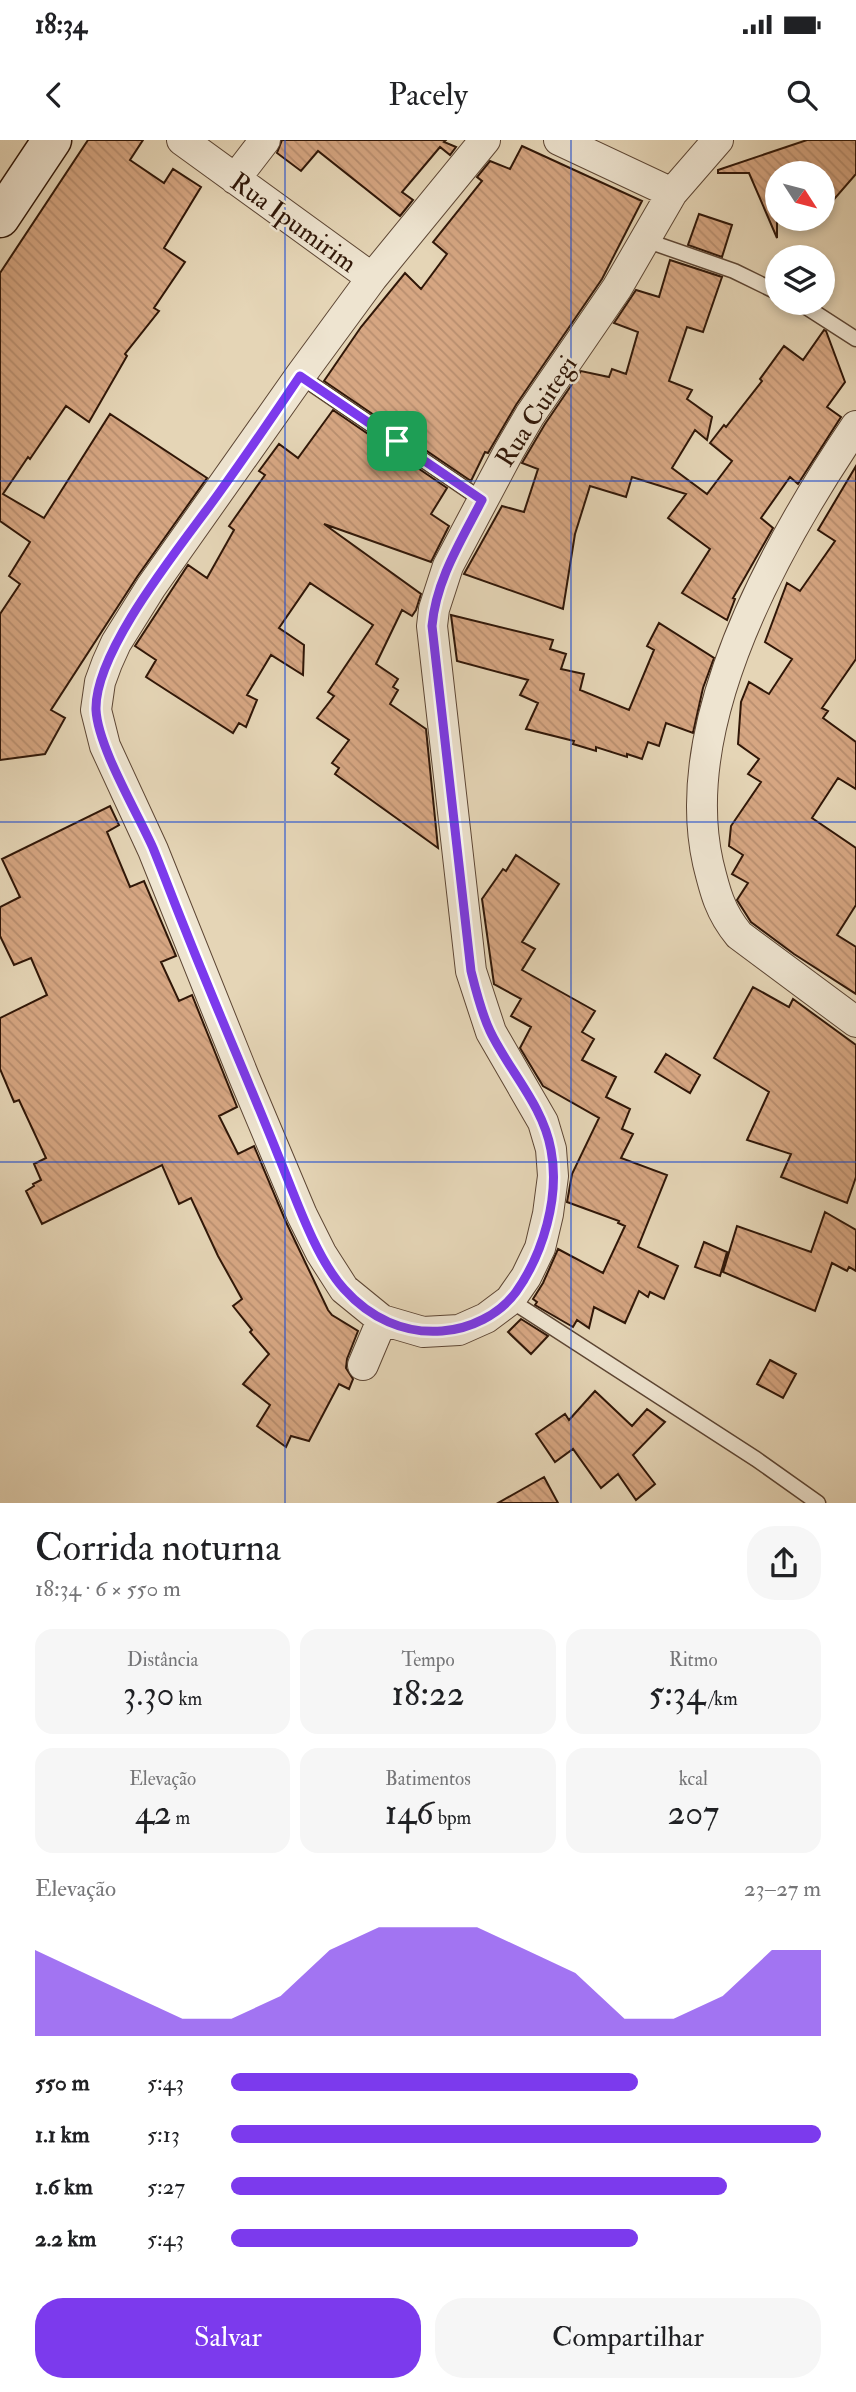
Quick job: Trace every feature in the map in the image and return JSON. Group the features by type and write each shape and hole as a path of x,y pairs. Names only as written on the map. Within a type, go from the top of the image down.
{"main road":[{"path":"0,218 52,140"}],"street":[{"name":"Rua Ipumirim","path":"182,140 372,278"},
{"path":"235,179 265,140"},
{"path":"363,1365 382,1320 344,1289 321,1253 302,1215 153,850 105,746 96,710 100,682 116,643 151,587 372,278 485,140"},
{"path":"559,140 672,192"},
{"name":"Rua Cuitegi","path":"382,1320 423,1332 459,1329 486,1318 510,1300 526,1277 540,1248 553,1176 551,1149 543,1122 491,1032 471,971 432,626 434,609 444,577 482,500 530,415 617,288 672,192 718,140"},
{"path":"856,425 791,530 754,602 719,701 708,747 701,805 705,848 715,895 726,919 739,935 856,1022"}],"lane":[{"path":"645,240 734,271 765,286"},
{"path":"819,315 856,339"},
{"path":"300,376 482,500"},
{"path":"510,1300 756,1459 818,1503"}],"building":[{"path":"88,140 143,140 130,160 164,183 173,169 201,187 164,248 185,262 154,308 159,311 125,354 127,356 89,422 66,406 3,494 44,518 110,414 207,478 137,577 51,710 65,718 45,754 0,760 0,614 20,584 9,576 30,542 0,521 0,273"},
{"path":"282,140 446,140 444,142 456,147 450,155 440,147 402,192 413,200 400,216 318,151 301,171 277,153"},
{"path":"807,140 856,140 856,174 835,198 835,161 765,161 765,210 749,173 718,173 718,170"},
{"path":"522,146 642,201 602,279 516,405 488,453 485,452 471,481 324,381 361,327 405,273 421,289 447,254 433,242 482,181 477,177 490,161 510,169"},
{"path":"699,214 732,225 722,257 688,245"},
{"path":"670,260 722,277 703,332 687,327 669,381 692,390 687,399 712,417 707,440 695,430 672,468 707,494 732,461 710,443 762,381 760,379 784,346 803,360 824,330 826,331 845,382 827,407 841,417 798,484 790,477 761,518 773,528 733,598 735,599 727,620 682,593 710,549 668,518 686,494 632,477 626,497 590,486 575,534 563,609 464,574 502,506 524,512 538,469 522,463 581,371 609,377 612,369 626,374 638,332 614,323 636,290 659,297"},
{"path":"333,410 447,488 431,514 449,526 431,562 324,524 421,594 412,616 402,610 376,664 398,679 393,687 398,690 390,704 426,729 438,848 335,774 339,768 332,763 349,740 317,718 334,696 328,692 373,625 310,583 279,628 304,645 303,675 271,655 247,695 257,700 246,727 239,723 233,733 146,677 156,660 135,646 188,565 207,578 234,530 229,526 265,475 259,471 279,444 298,458"},
{"path":"856,466 856,659 822,708 828,711 823,718 856,742 856,789 838,778 812,818 856,848 856,905 837,935 856,947 856,994 751,922 737,900 748,883 732,874 743,855 729,846 731,826 761,782 748,774 759,759 738,744 741,702 749,682 769,694 792,659 765,642 787,583 800,591 835,541 818,530"},
{"path":"451,615 553,640 550,649 566,654 561,669 584,674 580,690 629,710 654,650 647,646 659,623 714,658 703,688 693,733 666,723 659,746 648,742 642,759 596,747 596,751 573,744 574,741 526,729 538,703 520,695 528,680 457,661"},
{"path":"110,806 119,825 107,832 130,887 144,881 176,956 161,962 179,1001 192,995 237,1107 219,1116 238,1154 254,1146 328,1310 358,1331 347,1359 346,1368 353,1379 349,1389 339,1384 309,1441 291,1436 286,1447 257,1426 270,1405 243,1384 269,1354 233,1306 242,1299 191,1198 179,1204 162,1165 42,1224 26,1191 41,1180 34,1164 46,1158 19,1100 14,1102 0,1069 0,1018 47,995 31,958 14,965 0,936 0,907 20,897 2,859"},
{"path":"516,855 559,884 522,942 535,949 522,970 595,1011 582,1032 594,1039 582,1060 616,1077 606,1097 630,1109 622,1129 633,1134 621,1158 667,1175 638,1247 678,1266 664,1299 650,1292 648,1297 639,1291 625,1323 594,1307 589,1328 577,1320 573,1327 535,1305 537,1302 533,1299 558,1249 603,1273 625,1226 618,1223 619,1221 567,1202 572,1174 599,1118 543,1086 520,1048 531,1027 511,1016 521,999 494,984 482,899"},
{"path":"753,987 789,1007 793,999 856,1045 856,1177 847,1203 781,1177 791,1154 747,1140 769,1092 714,1058"},
{"path":"666,1054 700,1075 690,1093 655,1072"},
{"path":"825,1212 856,1230 856,1271 849,1267 847,1271 832,1263 815,1311 723,1272 737,1226 811,1252"},
{"path":"704,1242 727,1252 720,1276 695,1267"},
{"path":"521,1319 548,1336 531,1354 508,1332"},
{"path":"770,1360 796,1374 783,1398 757,1384"},
{"path":"595,1391 632,1426 647,1409 665,1422 633,1455 655,1484 636,1500 618,1474 601,1488 573,1449 555,1462 536,1434 565,1414 569,1420"},
{"path":"544,1477 558,1503 498,1503"}],"route":[{"path":"300,376 397,441 482,500 448,566 439,589 432,626 471,971 491,1032 543,1122 551,1149 553,1176 540,1248 526,1277 510,1300 486,1318 459,1329 423,1332 398,1327 382,1320 344,1289 321,1253 302,1215 244,1077 153,850 105,746 96,710 100,682 116,643 151,587 300,376"}]}
